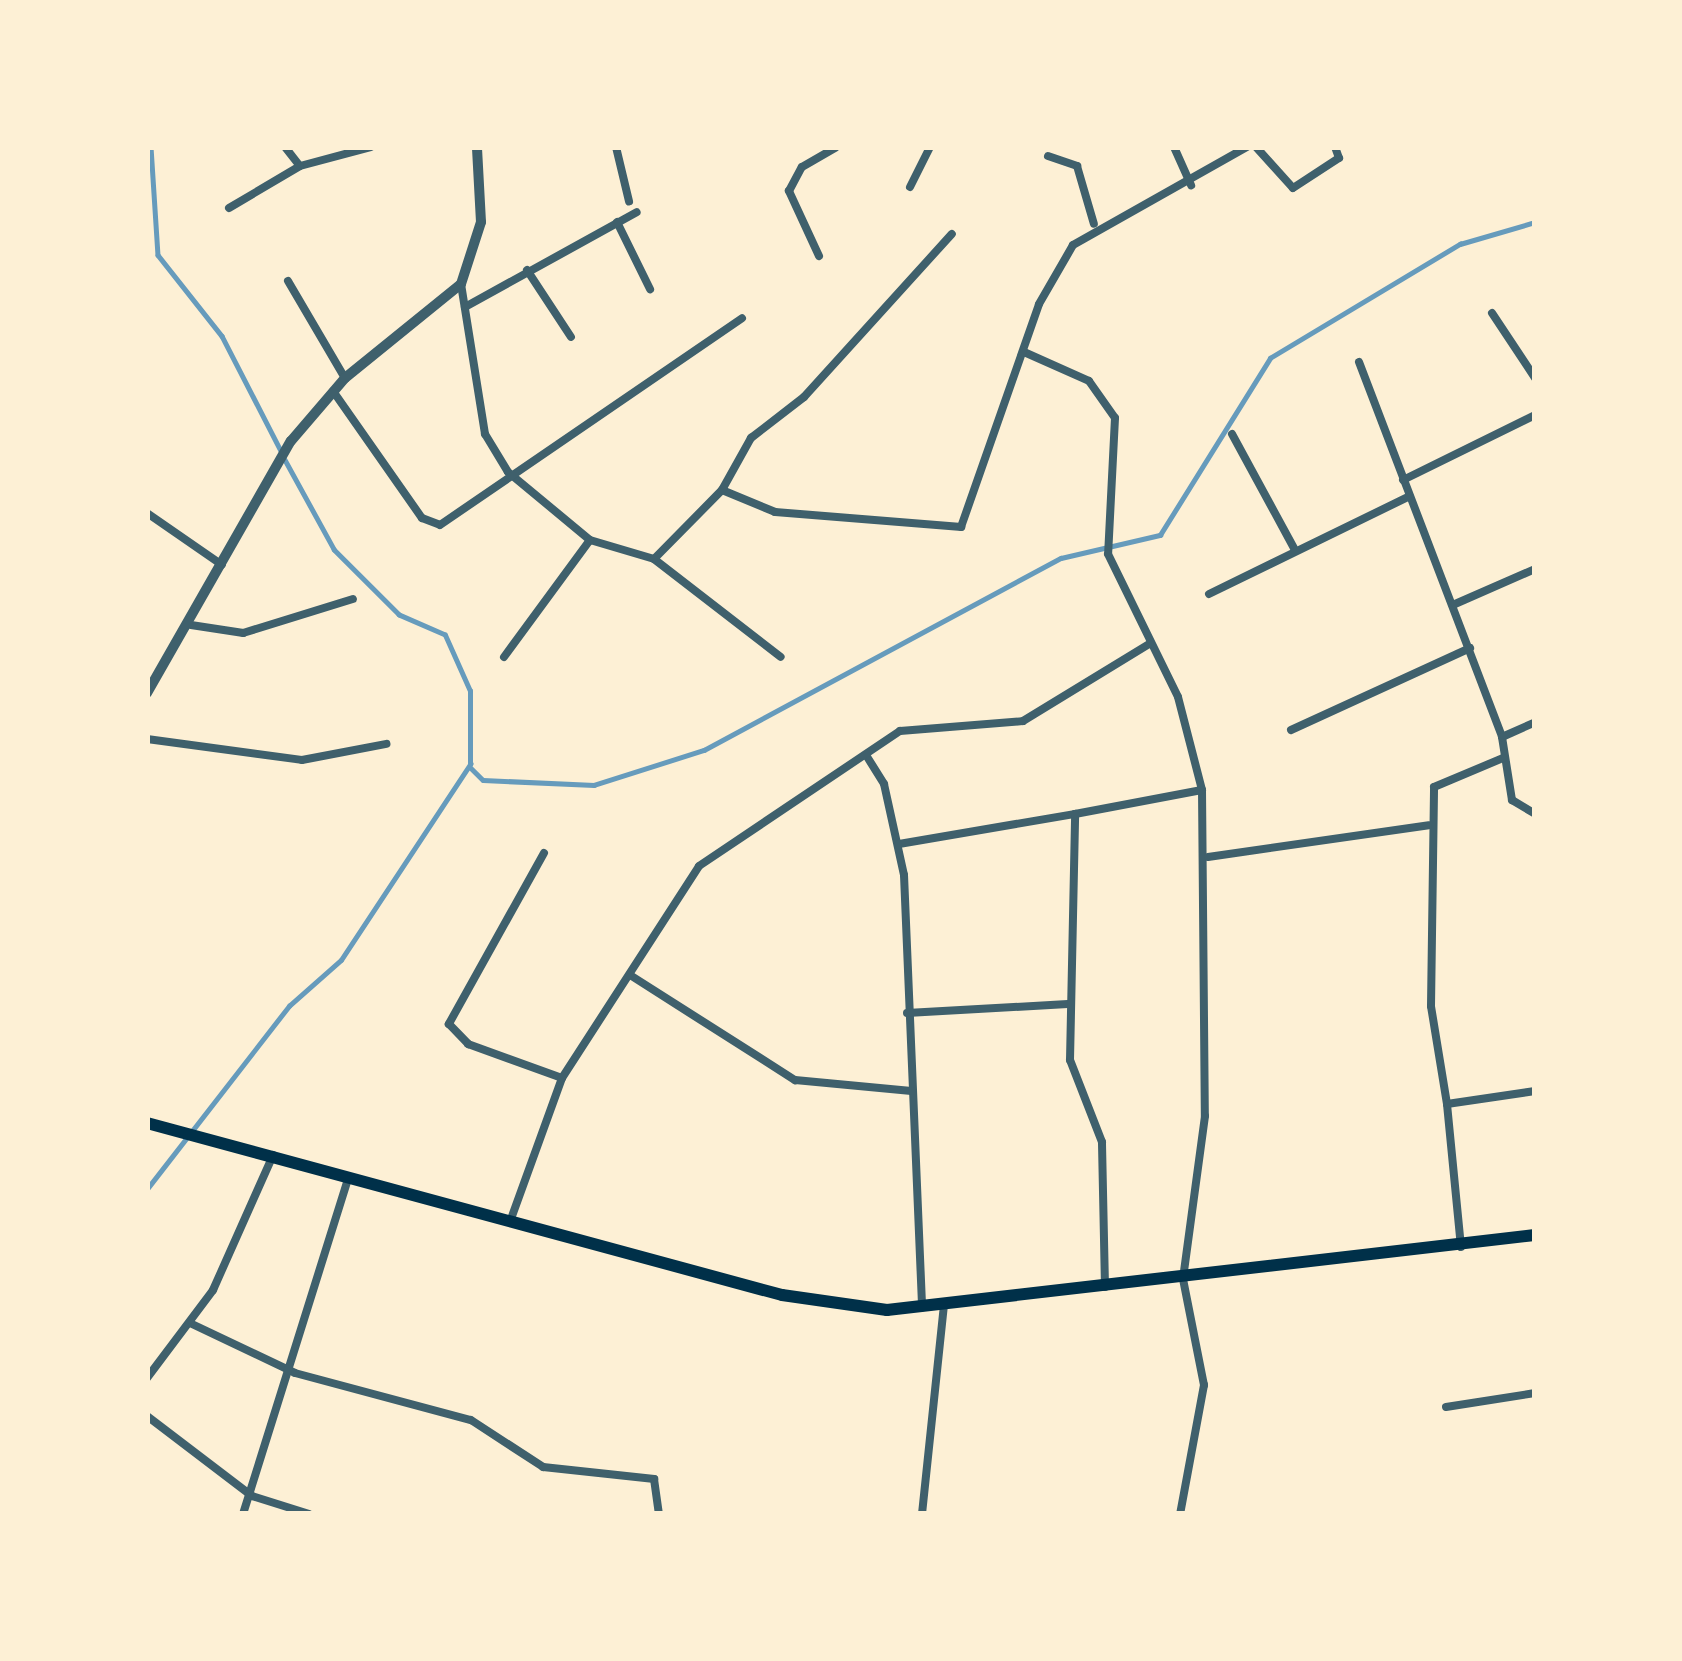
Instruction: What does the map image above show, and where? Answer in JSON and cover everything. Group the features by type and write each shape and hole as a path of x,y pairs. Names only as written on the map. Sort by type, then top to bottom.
{"main road":[{"path":"147,1123 782,1295 922,1308 1461,1250 1535,1235"}],"street":[{"path":"285,147 300,166"},
{"path":"229,208 300,166 371,147"},
{"path":"477,147 482,222 461,284 485,434 508,472 590,540 654,560 781,657"},
{"path":"616,147 629,201"},
{"path":"819,256 789,191 802,167 836,147"},
{"path":"910,187 931,147"},
{"path":"1174,147 1192,184"},
{"path":"722,490 776,512 961,526 1053,278 1094,224 1192,184 1247,147"},
{"path":"1256,147 1293,188 1339,158 1335,147"},
{"path":"1048,156 1076,166 1094,224"},
{"path":"465,307 637,212"},
{"path":"617,222 650,290"},
{"path":"654,560 722,490 751,438 804,397 952,234"},
{"path":"527,270 571,337"},
{"path":"288,281 345,378"},
{"path":"147,692 191,625 274,464 291,441 345,378 461,284"},
{"path":"1492,313 1535,378"},
{"path":"333,391 428,524 742,318"},
{"path":"1024,352 1089,380 1115,418 1108,554 1149,644 1202,790 1208,857 1205,1115 1183,1280 1204,1385 1180,1514"},
{"path":"1359,362 1408,497 1471,647 1502,737 1513,800 1535,814"},
{"path":"1403,480 1535,415"},
{"path":"1232,434 1294,548"},
{"path":"1208,594 1294,548 1408,497"},
{"path":"147,513 222,566"},
{"path":"504,657 590,540"},
{"path":"1455,604 1535,569"},
{"path":"191,625 243,633 353,599"},
{"path":"511,1219 562,1078 699,866 920,722 1023,721 1149,644"},
{"path":"1291,730 1471,647"},
{"path":"1502,737 1535,722"},
{"path":"147,739 302,760 386,744"},
{"path":"866,755 899,844 922,1308"},
{"path":"1461,1250 1447,1104 1431,1006 1430,825 1441,777 1503,758"},
{"path":"899,844 1202,790"},
{"path":"1076,814 1068,1004 1075,1083 1102,1142 1105,1289"},
{"path":"1208,857 1430,825"},
{"path":"544,853 449,1024 468,1043 562,1078"},
{"path":"630,975 795,1080 911,1091"},
{"path":"907,1013 1068,1004"},
{"path":"1447,1104 1535,1091"},
{"path":"147,1378 192,1324 273,1154"},
{"path":"243,1514 295,1373 349,1174"},
{"path":"922,1514 944,1306"},
{"path":"192,1324 295,1373 471,1420 543,1467 636,1472 659,1488 659,1514"},
{"path":"1446,1407 1535,1393"},
{"path":"147,1416 252,1496 309,1514"}],"waterway":[{"path":"151,147 158,255 222,336 281,451"},
{"path":"470,767 483,780 594,785 704,750 1061,558 1160,535 1270,358 1460,244 1535,222"},
{"path":"147,1189 289,1006 341,960 470,764 470,691 445,635 399,615 334,550 285,461"}]}
